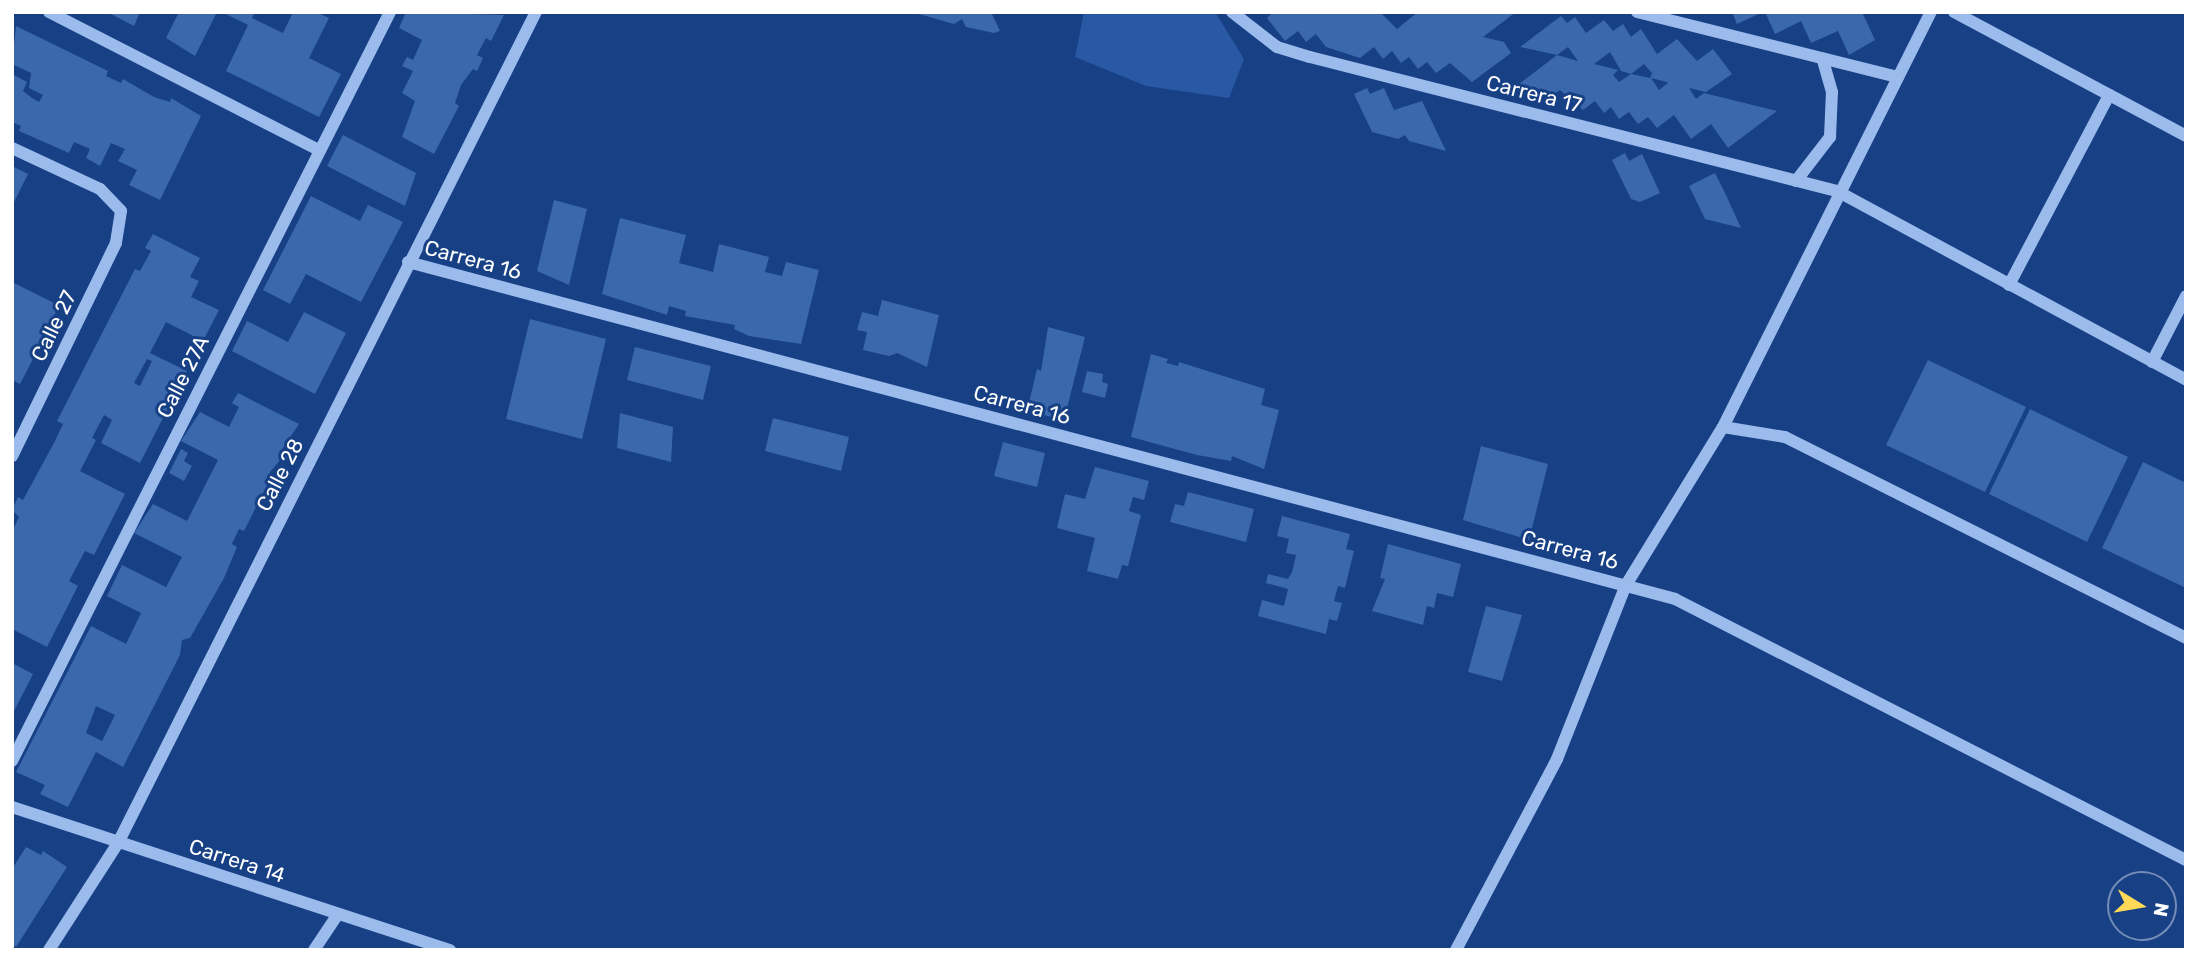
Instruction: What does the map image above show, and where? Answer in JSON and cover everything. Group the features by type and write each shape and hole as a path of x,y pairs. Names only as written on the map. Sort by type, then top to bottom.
{"street":[{"path":"49,12 318,150"},
{"name":"Calle 27A","path":"12,761 318,150 390,12"},
{"name":"Calle 28","path":"49,950 118,843 536,12"},
{"name":"Carrera 17","path":"1232,12 1277,47 1310,57 1837,191 2186,380"},
{"path":"1637,12 1898,77"},
{"path":"1455,950 1557,759 1626,585 1723,427 1837,191 1931,12"},
{"path":"1954,12 2186,136"},
{"path":"1796,181 1830,137 1832,92 1822,58"},
{"path":"2009,285 2109,95"},
{"name":"Calle 27","path":"12,148 100,189 121,211 116,243 12,456"},
{"name":"Carrera 16","path":"408,262 1626,585 1685,604 2186,860"},
{"path":"2152,362 2186,296"},
{"path":"1723,427 1785,437 2186,638"},
{"name":"Carrera 14","path":"12,807 450,950"},
{"path":"314,950 338,914"}],"shaded area":[{"path":"1084,12 1215,12 1244,59 1229,98 1146,86 1075,57"}],"building":[{"path":"107,12 140,12 134,26"},
{"path":"179,12 217,12 195,56 166,38"},
{"path":"222,12 255,12 252,18 283,33 293,12 316,12 329,18 309,58 341,74 319,117 226,71 248,25"},
{"path":"406,12 504,15 491,41 486,38 477,55 483,58 477,71 473,69 461,85 455,103 459,106 434,154 402,137 415,101 402,93 413,71 402,66 407,57 413,60 422,40 399,28"},
{"path":"912,12 991,12 1000,31 994,33 966,27 962,19 954,24"},
{"path":"1273,12 1380,12 1397,29 1418,12 1516,12 1483,37 1504,42 1511,53 1472,82 1450,63 1436,73 1427,62 1418,69 1409,57 1401,63 1392,51 1383,59 1374,47 1360,58 1326,47 1316,34 1306,42 1298,31 1285,41 1267,18"},
{"path":"1732,12 1763,12 1737,24"},
{"path":"1765,12 1862,12 1875,40 1849,55 1838,31 1811,43 1801,21 1775,34"},
{"path":"1561,16 1567,23 1575,17 1586,33 1604,20 1613,31 1623,24 1631,37 1641,29 1657,54 1677,39 1697,61 1713,49 1732,74 1706,92 1689,88 1696,99 1704,93 1777,111 1728,148 1711,124 1691,139 1674,115 1657,128 1648,117 1638,124 1629,112 1619,119 1611,107 1604,113 1595,101 1583,110 1560,90 1545,101 1537,90 1528,96 1519,84 1557,55 1520,47","holes":["1568,47 1578,61 1557,55","1610,52 1621,71 1631,74 1619,82 1613,75 1618,70 1594,64","1644,64 1652,73 1650,78 1631,74","1651,78 1668,83 1659,90"]},
{"path":"16,26 108,71 106,76 121,83 123,79 154,97 170,102 171,98 201,116 160,200 129,185 137,170 118,161 125,149 111,143 100,166 86,158 90,149 74,142 69,153 19,131 21,126 12,122 12,74 27,82 23,91 32,98 39,102 43,95 29,88 31,73 12,64"},
{"path":"1367,88 1370,94 1384,88 1394,110 1422,101 1446,151 1409,141 1405,135 1398,139 1372,132 1354,94"},
{"path":"343,135 416,173 405,206 327,166"},
{"path":"1625,153 1629,161 1642,154 1660,193 1640,202 1631,199 1612,160"},
{"path":"12,166 28,174 12,206"},
{"path":"1715,173 1741,228 1705,219 1689,186"},
{"path":"311,196 360,221 368,205 403,222 361,302 306,274 290,304 263,290"},
{"path":"554,200 587,209 569,285 537,271"},
{"path":"620,218 686,235 679,263 713,272 719,244 769,257 765,272 782,276 786,262 819,270 801,344 749,336 734,329 735,325 685,316 686,311 669,306 667,315 602,294"},
{"path":"153,234 200,258 190,277 199,281 191,297 219,310 203,341 166,322 150,353 187,371 140,463 101,443 112,420 104,415 92,438 96,440 80,471 125,494 94,555 85,551 69,581 78,586 47,647 12,629 12,532 19,517 12,510 18,497 23,500 55,441 63,424 57,421 135,269 140,271 151,251 145,248","holes":["147,359 152,361 140,386 134,383"]},
{"path":"12,282 60,306 41,335 45,336 20,384 14,381 12,385"},
{"path":"882,300 939,315 927,367 897,353 889,356 863,350 867,332 857,330 862,312 878,316"},
{"path":"304,312 346,333 315,394 232,351 247,321 288,342"},
{"path":"530,319 606,339 582,439 506,419"},
{"path":"1048,327 1085,337 1064,420 1027,411 1037,369 1041,371"},
{"path":"635,347 711,366 703,400 627,380"},
{"path":"1151,354 1168,359 1166,363 1178,366 1179,362 1265,389 1261,405 1279,410 1264,469 1232,456 1231,461 1197,455 1131,437"},
{"path":"1928,360 2026,407 1985,492 1886,445"},
{"path":"1087,371 1103,374 1102,382 1108,384 1105,398 1082,392"},
{"path":"238,393 299,424 279,454 281,459 270,472 271,477 244,531 239,529 232,544 237,547 224,578 190,638 182,640 180,655 123,767 96,752 68,807 40,794 45,785 16,772 91,626 126,644 141,613 107,596 122,565 166,587 182,557 134,533 153,504 187,521 218,460 181,441 200,412 229,427 239,407 232,403","holes":["96,706 115,715 102,741 86,733"]},
{"path":"2030,409 2128,457 2087,542 1989,494"},
{"path":"620,413 673,427 671,462 617,448"},
{"path":"773,418 849,437 841,471 765,451"},
{"path":"1003,442 1045,453 1037,487 994,476"},
{"path":"1481,446 1548,464 1529,540 1463,520"},
{"path":"181,449 188,453 184,461 192,466 184,481 169,473"},
{"path":"2143,462 2186,483 2186,588 2102,548"},
{"path":"1095,467 1149,481 1144,500 1133,497 1129,511 1141,515 1128,566 1122,565 1118,579 1087,571 1095,538 1057,528 1065,494 1085,499"},
{"path":"1188,492 1254,509 1246,542 1170,522 1175,504 1184,506"},
{"path":"1282,516 1350,534 1346,549 1354,551 1345,588 1338,586 1334,601 1342,603 1337,621 1329,619 1326,634 1258,616 1262,600 1284,606 1288,589 1266,583 1268,574 1288,579 1292,572 1296,555 1286,553 1289,539 1277,536"},
{"path":"1388,544 1461,564 1453,597 1437,593 1434,608 1427,606 1423,625 1372,611 1385,579 1380,578"},
{"path":"1486,606 1522,615 1502,681 1468,672"},
{"path":"12,663 33,674 12,715"},
{"path":"26,847 41,855 43,851 67,867 16,947 12,944 12,869"}]}
